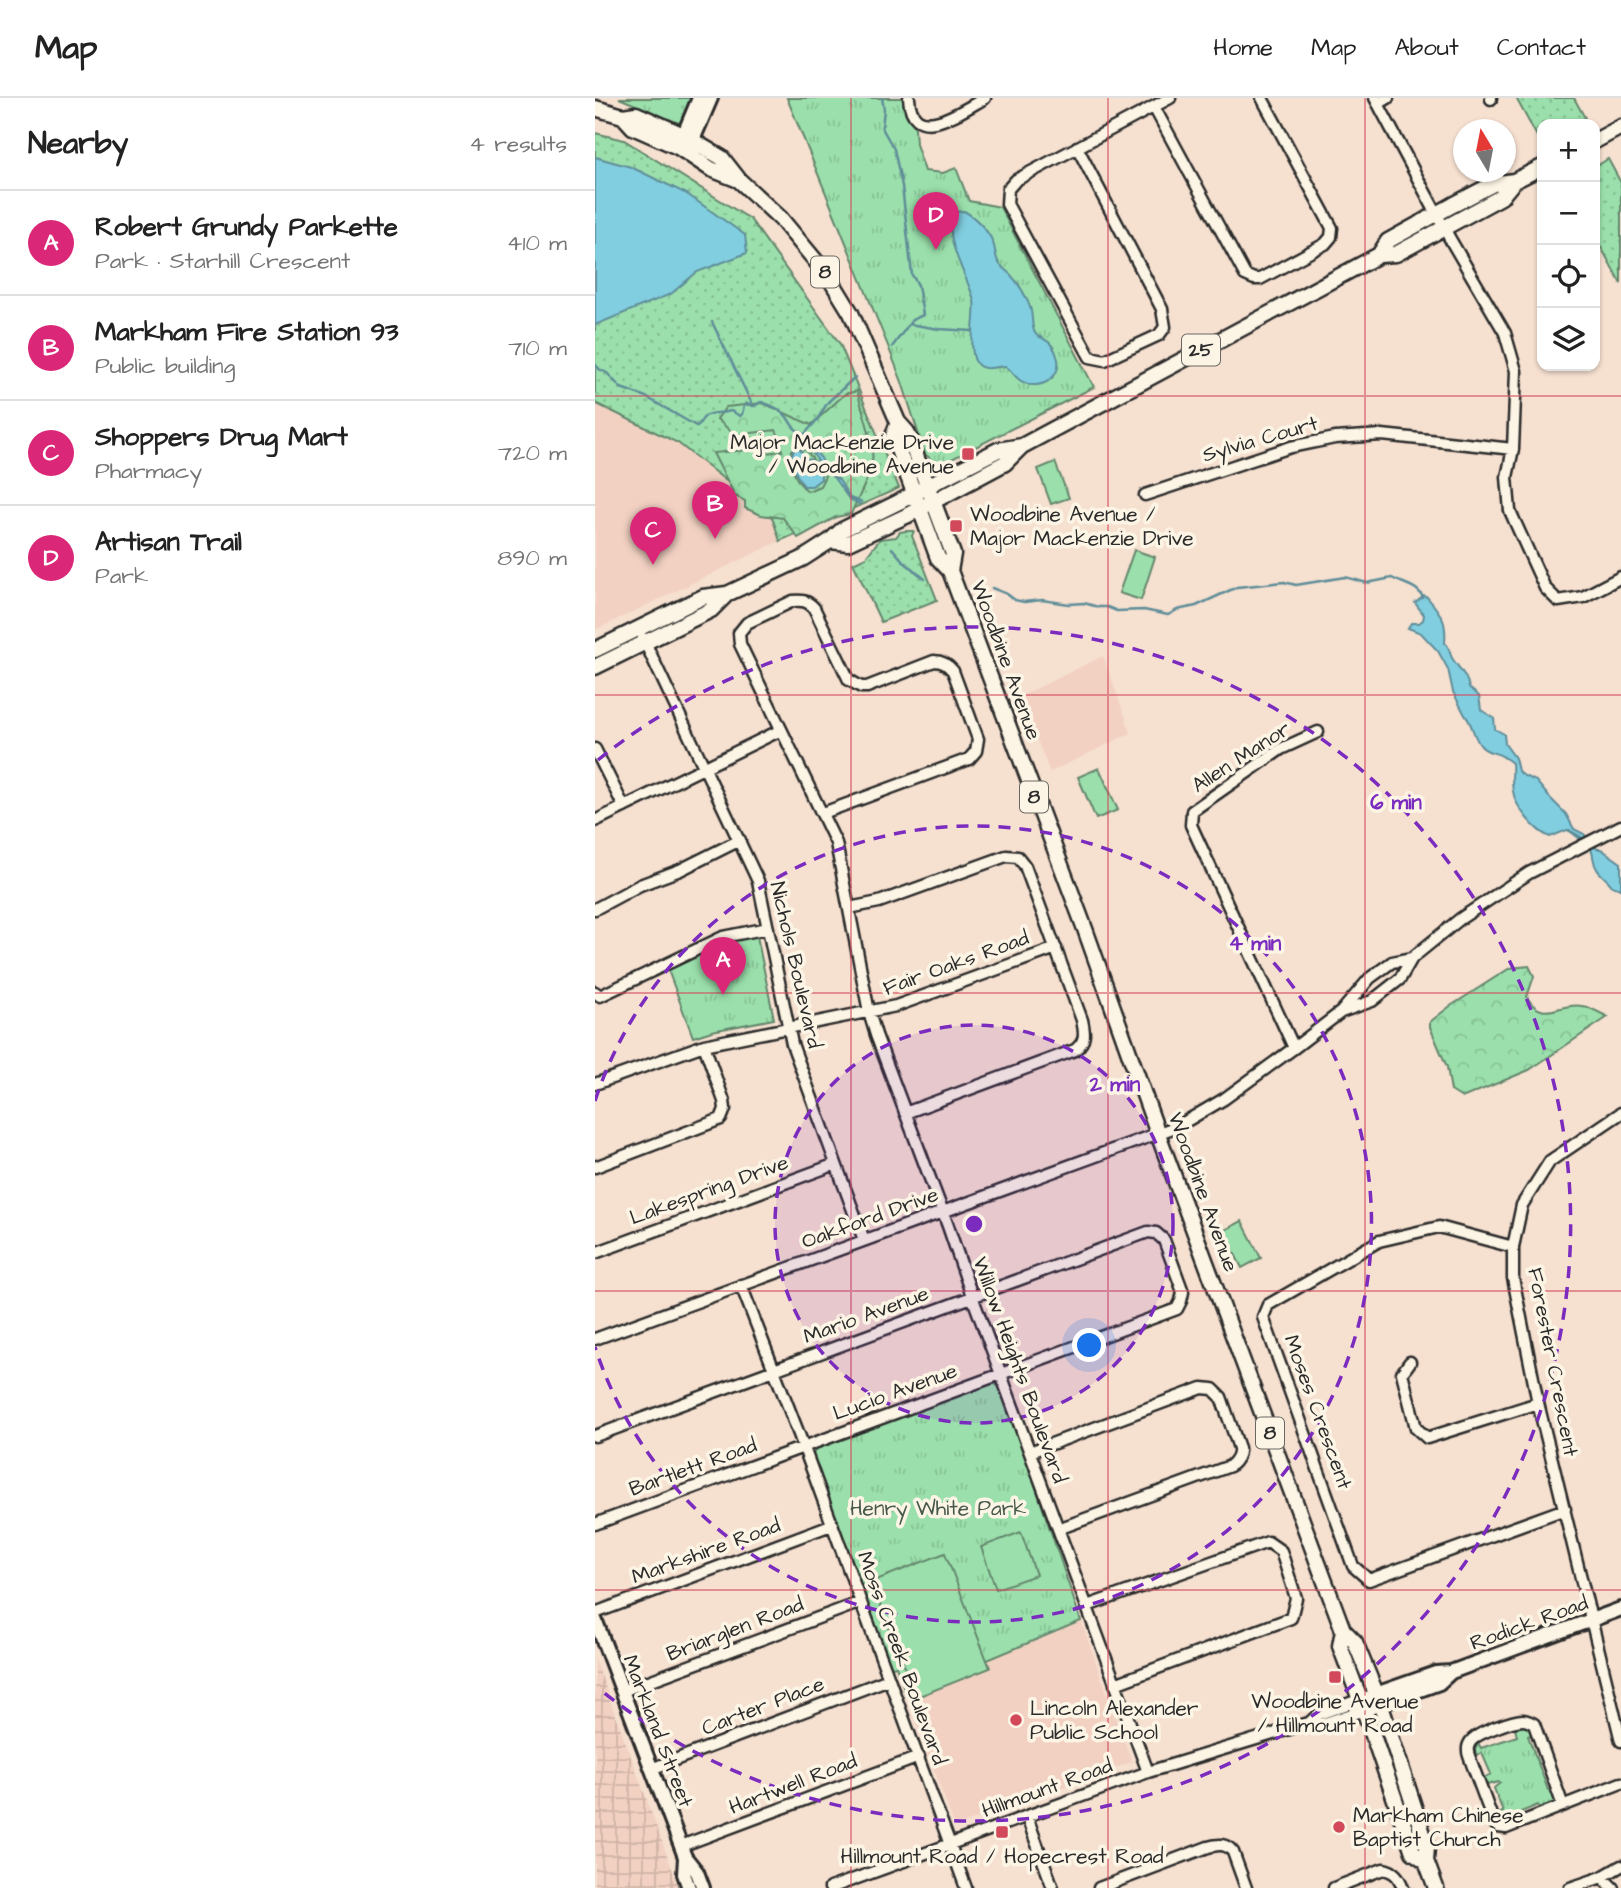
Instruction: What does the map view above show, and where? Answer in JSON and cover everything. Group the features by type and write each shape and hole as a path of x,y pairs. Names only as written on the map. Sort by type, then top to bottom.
{"main road":[{"name":"Woodbine Avenue","path":"595,108 623,116 636,114 686,144 722,158 740,181 781,219 829,277 851,313 898,422 907,432 938,558 950,571 1343,1630 1355,1642 1378,1699 1427,1846 1426,1861 1436,1888"},
{"path":"1600,138 1621,127"},
{"name":"25","path":"1516,180 1537,170"},
{"name":"25","path":"1379,255 1388,241 1493,184 1507,182"},
{"name":"25","path":"830,541 848,543 927,505 1005,463 1022,446 1379,255 1396,254 1501,197 1513,182"},
{"name":"25","path":"595,667 703,597 727,594 802,559 842,530 998,450 1022,446"},
{"name":"25","path":"595,650 642,636"},
{"name":"Woodbine Avenue","path":"1343,1630 1340,1646 1413,1852 1426,1861"}],"street":[{"path":"686,144 699,98"},
{"path":"686,144 711,98"},
{"path":"909,98 915,115 921,122 928,124 945,120 985,98"},
{"path":"1077,147 1162,309 1165,320 1165,327 1159,335 1105,360 1090,357 1007,204 1008,189 1017,180 1077,147 1170,98"},
{"path":"1154,107 1245,275 1260,279 1325,244 1331,237 1332,228 1262,98"},
{"path":"1388,98 1376,101 1444,228 1505,333 1516,371 1513,449 1507,477 1510,511 1545,588 1558,601 1583,597 1621,577"},
{"name":"Sylvia Court","path":"1145,495 1291,447 1335,438 1382,435 1513,449"},
{"name":"Willow Heights Boulevard","path":"823,813 969,759 978,746 978,738 953,671 943,662 934,661 867,687 854,684 846,675 814,608 805,601 793,601 743,627 740,644 823,813 838,852 876,1035 1148,1772"},
{"name":"Nichols Boulevard","path":"642,636 758,881 797,1061 864,1240"},
{"path":"595,821 781,730"},
{"name":"Allen Manor","path":"1294,1048 1191,825 1192,811 1281,749 1318,732"},
{"path":"595,749 624,807"},
{"path":"1341,1012 1372,1001 1400,979 1412,958 1460,919 1529,873 1621,826"},
{"path":"595,909 640,885 680,870 740,840"},
{"path":"849,908 879,902 1006,856 1018,857 1025,866 1082,1020 1085,1038 1082,1045 1075,1050 905,1113"},
{"path":"595,992 600,996 723,937 768,928"},
{"name":"Fair Oaks Road","path":"595,1084 704,1045 896,1006 1056,948"},
{"path":"1341,1012 1370,978 1392,962 1412,958"},
{"name":"Oakford Drive","path":"595,1339 1178,1126 1224,1099 1341,1012"},
{"path":"595,1167 721,1119 725,1109 724,1101 704,1045"},
{"name":"Forester Crescent","path":"1621,1112 1550,1161 1522,1205 1513,1247 1513,1278 1538,1403 1621,1741"},
{"name":"Lakespring Drive","path":"595,1253 836,1164"},
{"name":"Moses Crescent","path":"1513,1247 1439,1227 1379,1241 1268,1305 1263,1317 1353,1566 1369,1580 1565,1509"},
{"name":"Mario Avenue","path":"595,1436 1148,1232 1156,1233 1164,1240 1183,1293 1177,1309 1000,1374"},
{"name":"Moss Creek Boulevard","path":"741,1285 775,1369 966,1888"},
{"path":"1410,1362 1402,1373 1416,1428 1427,1438 1538,1403"},
{"name":"Lucio Avenue","path":"804,1447 1000,1374"},
{"path":"1030,1452 1202,1388 1213,1389 1221,1397 1240,1453 1230,1466 1058,1529"},
{"name":"Bartlett Road","path":"595,1524 804,1447"},
{"name":"Markshire Road","path":"595,1613 831,1525"},
{"path":"1087,1606 1268,1542 1281,1551 1296,1598 1291,1618 1115,1684"},
{"name":"Briarglen Road","path":"622,1691 861,1602"},
{"name":"Rodick Road","path":"1362,1705 1439,1683 1451,1672 1621,1609"},
{"name":"Markland Street","path":"595,1619 683,1852 697,1872 702,1888"},
{"name":"Carter Place","path":"651,1769 889,1679"},
{"name":"Hillmount Road","path":"834,1887 1148,1772 1309,1723 1319,1714 1362,1705"},
{"path":"1563,1806 1534,1724 1525,1720 1516,1721 1477,1735 1469,1744 1469,1756 1498,1828 1506,1828 1563,1806 1621,1783"},
{"name":"Hartwell Road","path":"683,1852 919,1757"},
{"path":"1027,1817 1053,1888"},
{"path":"1099,1888 1221,1844 1233,1852 1246,1888"},
{"name":"Markland Street","path":"683,1852 684,1874 689,1888"},
{"path":"1570,1888 1602,1877 1621,1866"},
{"path":"1334,1888 1383,1869 1396,1874 1403,1888"},
{"path":"1602,1877 1613,1888"}],"shaded area":[{"path":"595,403 678,443 772,517 780,541 595,630"},
{"path":"1103,656 1131,733 1050,772 1019,697"},
{"name":"Lincoln Alexander Public School","path":"1081,1621 1132,1762 955,1827 906,1694"},
{"path":"595,1659 671,1866 679,1888 595,1888"}],"green space":[{"path":"619,98 693,98 681,124"},
{"path":"787,98 907,98 908,114 915,128 916,144 925,171 943,173 956,168 969,201 1000,207 1094,387 942,464 925,454 902,382"},
{"path":"1516,98 1574,98 1585,118 1537,119 1537,136"},
{"path":"595,133 624,140 750,219 840,344 899,488 780,541 772,517 678,443 595,403"},
{"path":"1608,159 1621,183 1621,284 1600,245 1600,164"},
{"path":"857,391 872,446 872,462 868,475 851,514 836,517 798,538 783,518 761,515 745,508 745,501 735,496 713,453 782,451 781,441 776,430 735,435 717,419 726,407 763,403 811,425 845,394","holes":["792,450 806,450 825,476 820,486 808,491 797,478 791,462"]},
{"path":"1055,462 1069,498 1051,504 1038,469"},
{"path":"914,531 912,536 937,600 881,622 853,563 866,557 880,539 896,537 900,532"},
{"path":"1134,550 1155,557 1141,600 1119,593"},
{"path":"1099,768 1118,810 1096,819 1078,777"},
{"path":"757,936 774,1019 693,1037 668,970 722,943"},
{"path":"1529,966 1534,976 1527,997 1539,1010 1574,1005 1592,1009 1608,1017 1529,1070 1462,1098 1451,1091 1447,1067 1430,1022 1510,968"},
{"path":"1242,1221 1261,1258 1242,1268 1223,1231"},
{"name":"Henry White Park","path":"992,1382 999,1387 1019,1439 1022,1440 1032,1464 1029,1467 1081,1621 906,1694 896,1666 887,1667 889,1662 843,1537 839,1535 830,1511 832,1507 813,1454 819,1446 835,1439"},
{"path":"1021,1532 1036,1575 996,1589 981,1547"},
{"path":"945,1553 990,1668 917,1697 871,1582"},
{"path":"1523,1726 1532,1729 1535,1734 1528,1736 1548,1790 1555,1788 1559,1805 1541,1812 1538,1805 1509,1817 1511,1824 1500,1821 1496,1815 1503,1812 1494,1788 1500,1783 1487,1785 1484,1778 1491,1774 1482,1753 1476,1755 1475,1750 1478,1743 1481,1748 1517,1736 1515,1729"}],"water":[{"path":"595,157 631,167 687,194 745,235 747,253 697,272 671,294 595,325"},
{"path":"964,211 988,234 998,261 1014,279 1026,299 1035,333 1055,351 1057,369 1050,380 1044,383 1025,383 1005,366 984,368 975,360 972,344 974,300 956,255 951,231 956,212"},
{"path":"798,431 802,432 825,468 839,480 850,498 861,502 859,504 849,499 834,478 824,470"},
{"path":"796,446 802,452 803,458 812,460 813,467 821,473 821,479 812,486 804,486 789,460"},
{"path":"1424,596 1442,618 1445,643 1452,658 1465,676 1469,688 1479,696 1481,710 1494,718 1495,729 1504,734 1505,744 1515,758 1518,771 1536,781 1566,814 1574,829 1584,834 1597,849 1621,863 1621,889 1612,886 1599,871 1591,848 1582,838 1567,830 1550,837 1538,830 1522,811 1513,791 1512,763 1481,746 1453,692 1448,669 1438,651 1421,633 1408,628 1411,623 1423,620 1424,615 1415,603"}],"waterway":[{"path":"882,98 882,128 894,149 902,186 912,275 918,285 923,315 912,320 892,347"},
{"path":"712,322 753,406"},
{"path":"909,324 973,331"},
{"path":"595,364 621,388 646,397 696,426 709,414 731,411 740,416 744,406 754,406 761,402 782,412 798,431"},
{"path":"803,436 828,402 855,377"},
{"path":"821,473 824,470"},
{"path":"892,548 925,579"},
{"path":"992,588 1024,602 1042,600 1084,603 1117,611 1144,610 1168,615 1196,606 1237,587 1284,582 1296,585 1345,577 1367,583 1392,578 1414,588 1423,598"},
{"path":"1569,830 1583,841"}],"place":[{"name":"Artisan Trail","path":"936,250"},
{"name":"Major Mackenzie Drive / Woodbine Avenue","path":"968,454"},
{"name":"Woodbine Avenue / Major Mackenzie Drive","path":"956,526"},
{"name":"Markham Fire Station 93","path":"715,539"},
{"name":"Shoppers Drug Mart","path":"653,565"},
{"name":"Robert Grundy Parkette","path":"723,995"},
{"name":"Woodbine Avenue / Hillmount Road","path":"1335,1677"},
{"name":"Lincoln Alexander Public School","path":"1016,1720"},
{"name":"Markham Chinese Baptist Church","path":"1339,1827"},
{"name":"Hillmount Road / Hopecrest Road","path":"1002,1832"}]}
